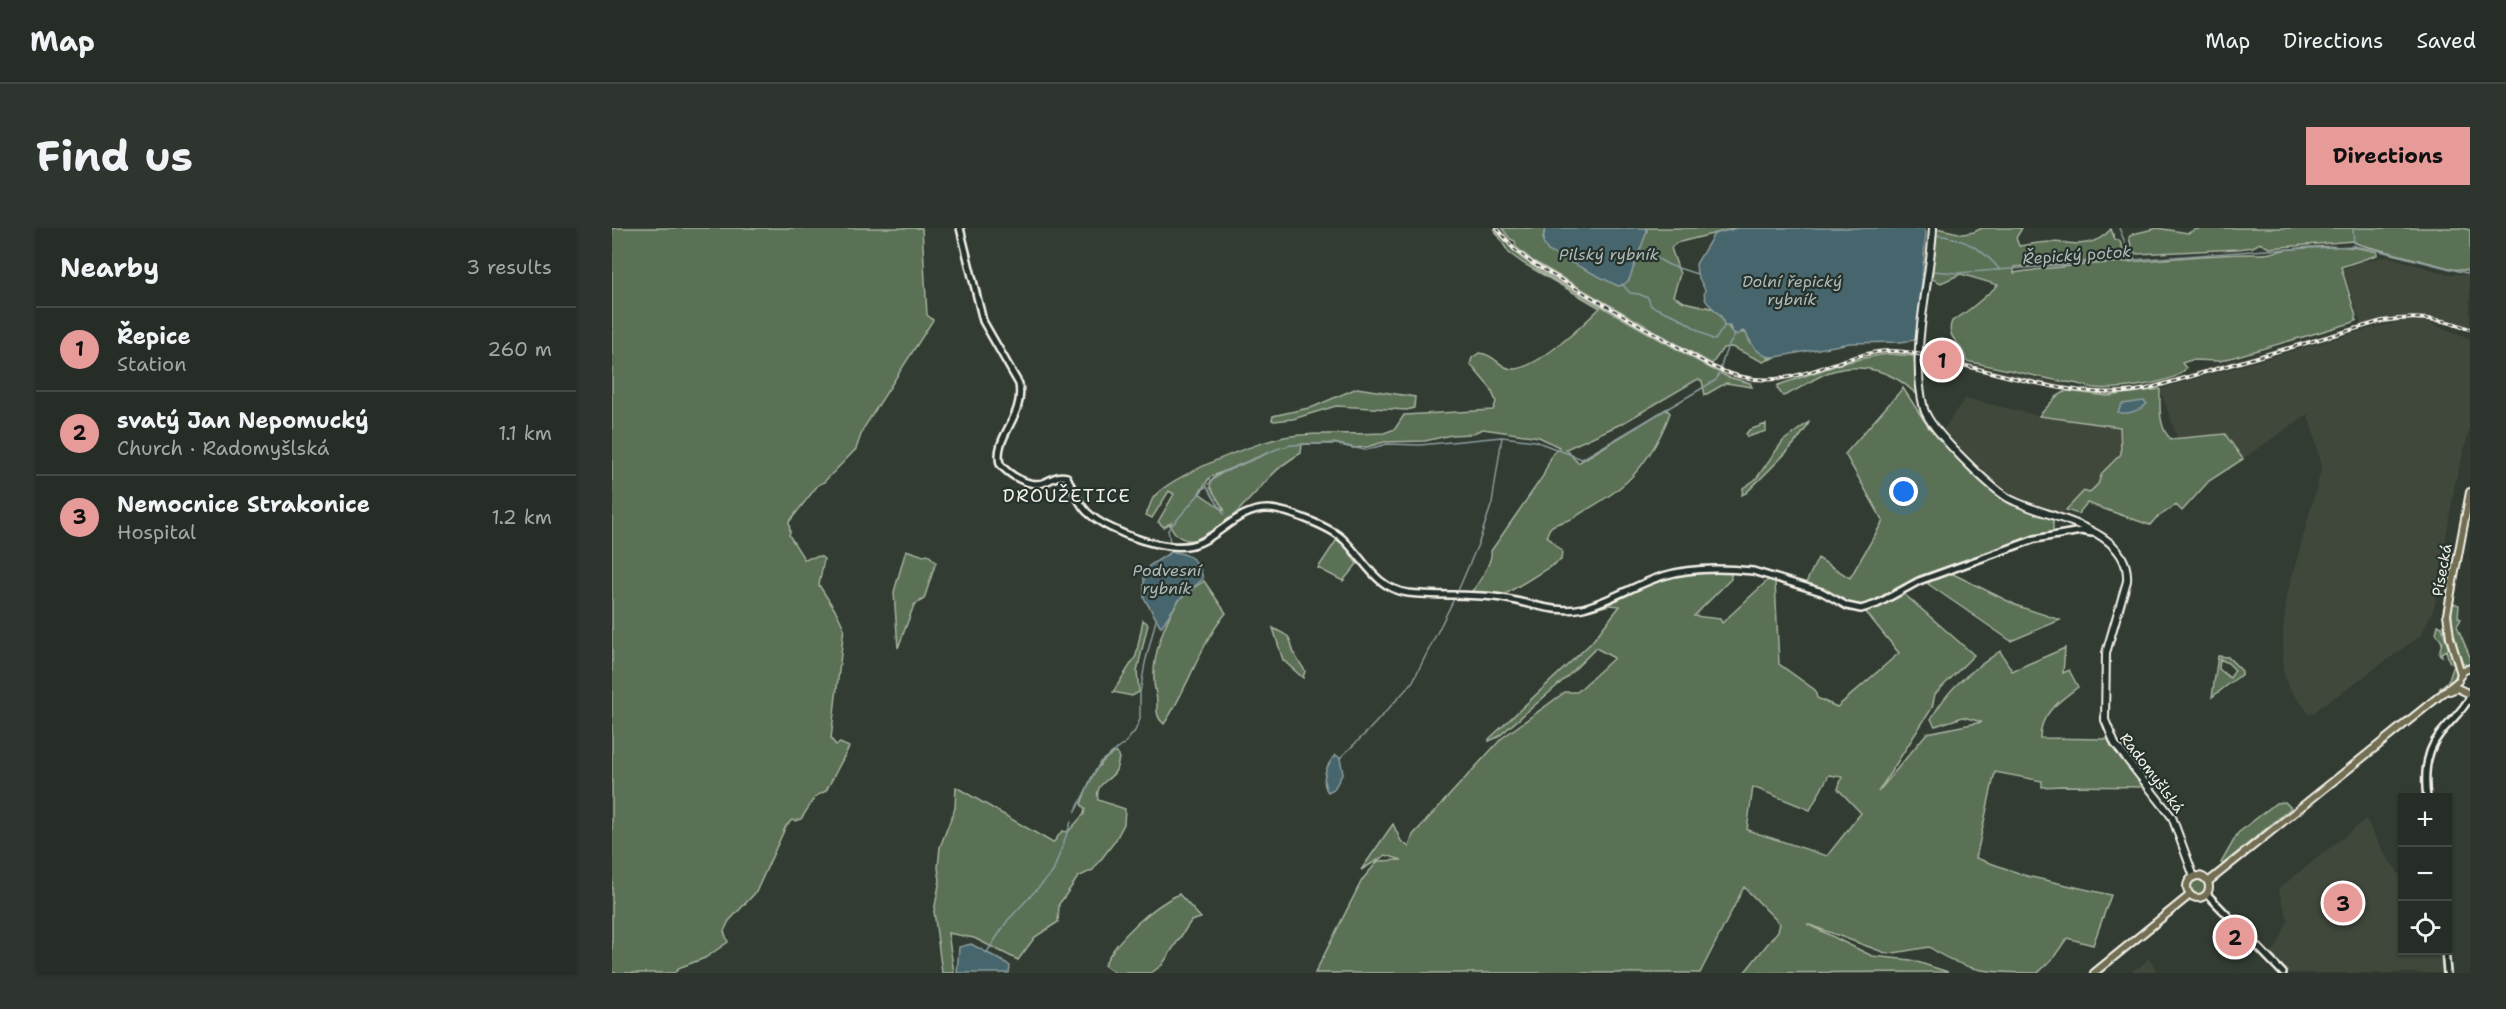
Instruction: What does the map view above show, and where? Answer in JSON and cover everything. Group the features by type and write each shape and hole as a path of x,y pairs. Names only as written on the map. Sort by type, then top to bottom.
{"main road":[{"name":"Radomyšlská","path":"1933,228 1919,354 1924,410 1935,429 2007,497 2081,525 2097,534 2120,554 2127,574 2106,653 2104,696 2106,727 2115,744 2169,811 2194,877"},
{"name":"Písecká","path":"2467,694 2460,677 2448,629 2448,607 2470,492"},
{"name":"Písecká","path":"2455,653 2462,665 2469,668"},
{"path":"2208,882 2442,694 2469,668"},
{"path":"2442,694 2457,688 2467,694"},
{"path":"2200,876 2208,882 2207,894 2198,898 2190,895 2187,884 2194,877 2200,876"},
{"path":"2094,973 2190,895"}],"street":[{"path":"960,228 983,321 1014,374 1021,395 1015,416 998,452 1000,464 1014,476 1035,484 1055,477 1067,477 1081,505 1088,513 1116,530 1158,544 1190,546 1202,542 1242,515 1252,511 1271,509 1334,532 1345,540 1377,579 1391,588 1409,593 1494,597 1564,610 1584,608 1676,573 1702,570 1742,570 1753,571 1822,592 1847,606 1861,609 1877,604 1919,581 2035,538 2081,531 2097,534"},
{"path":"2427,793 2426,772 2430,750 2441,732 2462,710 2467,694"},
{"path":"2207,894 2283,973"},
{"path":"2445,955 2447,973"}],"shaded area":[{"path":"1494,228 1500,228 1516,247 1533,261 1712,364 1740,375 1764,378 1793,375 1865,351 1888,348 1919,352 2082,389 2108,391 2133,389 2361,324 2343,269 2360,262 2387,256 2443,273 2470,275 2470,332 2425,321 2470,338 2470,428 2455,484 2435,605 2421,636 2310,715 2288,687 2283,671 2283,629 2287,595 2322,467 2308,414 2243,459 2225,434 2177,438 2160,389 2372,328 2406,321 2370,326 2148,391 2121,396 2081,394 1918,357 1888,353 1866,356 1783,382 1750,383 1728,377 1710,368 1543,273 1512,251"},
{"path":"1965,398 2039,416 2120,427 2121,454 2102,473 2098,484 2089,493 2083,491 2061,515 2015,498 2004,491 1941,433"},
{"path":"2366,819 2384,853 2398,872 2398,955 2441,955 2443,973 2288,973 2270,954 2276,948 2288,920 2278,889"},
{"path":"2149,957 2156,970 2151,973 2128,973 2141,966"}],"green space":[{"path":"612,228 922,228 927,315 933,320 863,429 856,449 824,482 818,485 789,522 789,535 804,559 820,556 824,559 819,585 844,628 831,739 836,745 840,743 849,747 826,791 816,796 801,819 792,820 786,826 756,892 729,921 724,931 728,942 705,958 681,967 674,973 612,973"},
{"path":"1493,228 1521,258 1543,273 1710,368 1728,377 1750,383 1752,387 1726,383 1705,395 1702,381 1698,379 1623,423 1566,449 1578,463 1666,409 1670,413 1649,455 1626,482 1608,497 1575,517 1554,525 1548,531 1547,536 1562,551 1561,560 1504,595 1471,592 1485,572 1491,551 1543,476 1552,455 1559,447 1539,437 1483,429 1471,434 1451,435 1425,441 1384,442 1367,447 1302,444 1301,453 1278,469 1238,512 1208,535 1193,540 1180,537 1170,525 1172,522 1164,527 1158,522 1174,494 1169,491 1152,518 1146,515 1153,498 1177,479 1259,444 1291,436 1384,433 1395,429 1404,415 1493,410 1496,402 1491,389 1470,364 1472,358 1479,353 1489,356 1508,368 1522,367 1546,355 1600,308 1509,253","holes":["1270,452 1217,475 1211,481 1210,487 1225,511 1199,493 1210,477"]},
{"path":"1502,228 1545,228 1543,239 1555,254 1619,286 1634,263 1647,231 1646,228 1737,228 1676,243 1671,248 1680,274 1673,296 1684,302 1715,309 1732,332 1746,333 1750,342 1768,358 1776,357 1763,362 1732,347 1723,348 1712,364 1533,261 1516,247 1515,241 1510,239"},
{"path":"1936,228 1963,234 1982,228 2022,228 2016,238 2019,246 2049,242 2077,244 2091,242 2111,229 2115,240 2119,240 2124,250 2122,259 2014,267 2014,273 2200,256 2267,254 2291,249 2323,247 2356,248 2377,252 2377,255 2341,267 2356,321 2220,361 2191,360 2182,363 2186,368 2180,374 2158,382 2130,387 2096,388 1966,361 1963,350 1951,333 1952,321 1998,285 1961,274 1941,283 1930,278"},
{"path":"2157,228 2188,233 2200,228 2463,228 2470,230 2470,271 2453,269 2353,241 2269,248 2260,243 2253,247 2238,249 2137,254 2132,250 2129,237"},
{"path":"1889,354 1914,356 1917,390 1915,393 1898,379 1867,368 1844,368 1826,373 1783,396 1777,388 1778,385 1833,366"},
{"path":"1357,388 1415,397 1414,408 1407,410 1336,406 1293,419 1272,420 1273,416 1313,407"},
{"path":"1903,388 1929,428 2010,503 2053,518 2053,531 1919,576 1865,605 1851,604 1823,589 1805,585 1818,558 1850,578 1883,521 1845,454"},
{"path":"2160,389 2162,423 2171,439 2225,434 2243,459 2209,481 2182,511 2176,505 2156,518 2150,525 2087,503 2078,514 2066,510 2084,491 2089,493 2098,484 2102,473 2121,454 2120,427 2039,416 2056,397 2066,391 2108,396"},
{"path":"1809,422 1791,448 1742,495 1743,488 1756,479 1783,441"},
{"path":"1766,424 1766,431 1747,437 1749,430"},
{"path":"1338,538 1357,564 1343,581 1318,568"},
{"path":"906,550 924,556 927,554 936,562 924,599 914,605 898,648 894,592"},
{"path":"1731,573 1731,579 1694,616 1720,619 1722,623 1769,579 1775,581 1779,664 1815,690 1817,698 1837,707 1899,653 1865,611 1904,594 1974,655 1935,694 1932,708 1878,792 1927,733 1982,722 1963,717 1935,726 1931,719 1953,688 1969,673 2000,651 2012,671 2065,648 2063,673 2069,670 2078,687 2052,708 2043,721 2040,738 2107,739 2144,787 2042,787 2042,781 1995,772 1976,858 2027,876 2111,895 2093,945 2067,938 2054,957 2038,973 1993,972 1955,962 1929,947 1888,954 1807,924 1872,956 1911,960 1948,972 1744,973 1778,931 1780,924 1744,887 1700,973 1315,973 1362,880 1378,861 1402,860 1386,855 1361,870 1393,824 1401,841 1409,847 1413,835 1502,738 1565,692 1577,692 1614,658 1596,648 1566,678 1498,737 1489,741 1591,643 1620,606 1610,605 1595,609 1596,606 1670,577","holes":["1829,775 1842,777 1838,789 1861,813 1827,856 1747,830 1753,787 1810,810"]},
{"path":"1951,573 2018,606 2060,620 2011,641 1928,584"},
{"path":"1204,581 1226,613 1208,639 1164,724 1157,714 1154,682 1156,656 1164,628 1177,604 1186,592"},
{"path":"2452,603 2459,605 2458,617 2461,619 2457,626 2470,657 2470,667 2463,663 2455,641 2452,626"},
{"path":"1143,620 1148,624 1137,671 1139,692 1132,696 1113,692 1136,656"},
{"path":"2438,625 2442,627 2458,670 2453,681 2439,689 2449,680 2454,665 2449,661 2446,650 2441,653 2442,656 2439,654 2442,642 2436,633"},
{"path":"1273,628 1290,639 1295,656 1305,671 1303,678 1283,660"},
{"path":"2218,656 2228,657 2242,671 2242,674 2212,697","holes":["2220,659 2235,670 2230,678 2219,669"]},
{"path":"1113,753 1117,753 1119,758 1116,769 1098,790 1098,800 1125,809 1124,824 1115,841 1093,870 1078,877 1059,904 1058,922 1035,937 1018,960 974,938 948,933 954,973 942,973 934,911 940,880 938,868 940,847 955,808 956,787 1053,843 1062,831 1068,832 1084,814 1085,809 1081,804 1089,782 1101,763"},
{"path":"2285,802 2291,808 2223,864 2221,863 2238,833 2276,803"},
{"path":"2198,879 2204,881 2206,887 2204,893 2198,895 2192,893 2190,887 2192,881"},
{"path":"1179,894 1201,918 1191,921 1162,965 1151,973 1115,973 1104,965 1117,944 1136,924"}],"water":[{"name":"Pilský rybník","path":"1545,228 1646,228 1647,231 1629,280 1618,286 1548,251 1543,243"},
{"name":"Dolní řepický rybník","path":"1737,228 1924,228 1926,233 1915,340 1850,343 1776,357 1765,356 1754,347 1746,333 1743,331 1737,335 1732,332 1730,326 1724,326 1723,320 1706,300 1705,290 1697,274 1696,264 1714,234"},
{"path":"2144,401 2147,404 2137,410 2129,413 2118,412 2122,404"},
{"name":"Podvesní rybník","path":"1171,552 1193,559 1202,572 1203,579 1179,600 1161,627 1144,598 1144,576 1149,566"},
{"path":"1336,755 1340,758 1343,773 1334,789 1328,792 1324,783 1325,773 1329,763"},
{"path":"971,944 1010,966 1009,973 957,973 959,947"}],"waterway":[{"path":"2119,228 2135,259"},
{"path":"2353,228 2354,245"},
{"path":"1936,235 1964,242 1980,250 2000,270"},
{"name":"Řepický potok","path":"1933,271 1956,273 2266,250 2354,246 2470,274"},
{"name":"Řepický potok","path":"1651,255 1669,265 1697,274"},
{"path":"1622,284 1630,293 1648,298 1651,306 1678,317 1712,339 1715,340 1725,325"},
{"path":"1170,542 1168,530 1207,485 1222,473 1291,445 1334,443 1365,450 1387,444 1420,445 1502,437 1535,441 1582,459 1716,380 1735,333"},
{"path":"1457,593 1479,542 1492,503 1502,437"},
{"path":"1207,487 1224,514"},
{"path":"1340,758 1412,683 1455,597"},
{"path":"1075,812 1100,762 1125,743 1135,731 1140,719 1140,693 1145,663 1156,620"},
{"path":"987,952 1008,920 1053,872 1071,822"}],"railway":[{"path":"1497,228 1514,249 1532,263 1711,366 1746,378 1777,379 1860,356 1891,351 1920,355 2048,386 2073,390 2123,392 2147,389 2382,321 2404,318 2426,319 2448,322 2470,329"}],"place":[{"name":"Řepice","path":"1942,360"},
{"name":"Nemocnice Strakonice","path":"2343,903"},
{"name":"svatý Jan Nepomucký","path":"2235,937"}],"district":[{"name":"DROUŽETICE","path":"1067,496"}]}
